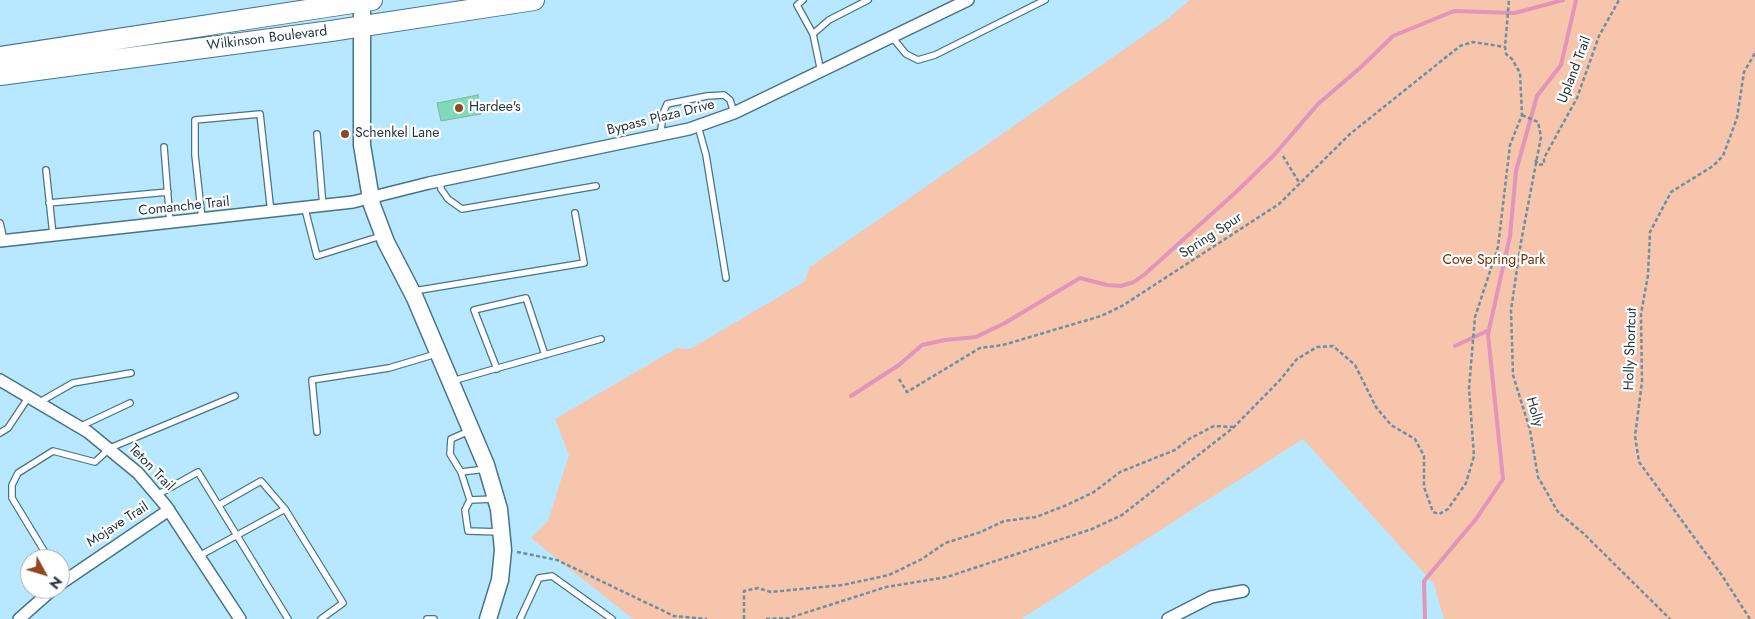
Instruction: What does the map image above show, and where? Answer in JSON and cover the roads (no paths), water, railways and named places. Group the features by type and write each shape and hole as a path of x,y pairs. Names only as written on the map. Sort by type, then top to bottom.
{"highway":[{"name":"Wilkinson Boulevard","path":"0,74 534,0"},
{"name":"Wilkinson Boulevard","path":"0,58 365,1"}],"street":[{"name":"Bypass Plaza Drive","path":"370,198 440,180 660,136 698,126 734,113 968,0"},
{"path":"365,1 362,145 370,198 383,235 412,292 471,430 487,469 496,499 504,550 500,580 488,619"},
{"name":"Comanche Trail","path":"2,240 272,213 323,207 370,198"},
{"name":"Teton Trail","path":"0,380 79,427 110,448 138,473 169,510 240,619"},
{"name":"Mojave Trail","path":"70,575 169,510"},
{"path":"1168,619 1210,597 1243,591"},
{"path":"23,617 42,599"}],"lane":[{"path":"802,0 797,5 813,34 821,72"},
{"path":"813,34 829,20 868,0"},
{"path":"892,37 906,54 918,60 935,55 1045,0"},
{"path":"660,136 667,104 706,96 724,95 730,100 734,113"},
{"path":"203,220 195,155 196,120 260,114 272,213"},
{"path":"698,126 706,155 726,278"},
{"path":"317,134 323,207"},
{"path":"164,148 170,223"},
{"path":"46,170 53,235"},
{"path":"440,180 441,189 448,199 462,209 596,186"},
{"path":"49,203 168,192"},
{"path":"305,209 317,256 383,235"},
{"path":"412,292 584,263 575,213"},
{"path":"0,223 2,240"},
{"path":"497,369 474,310 526,298 545,355"},
{"path":"450,382 601,339"},
{"path":"317,432 312,380 389,368 438,354"},
{"path":"0,433 8,428 33,400 73,383 131,373"},
{"path":"43,549 12,498 14,478 18,473 53,451 95,462 110,448 235,396"},
{"path":"79,427 130,403"},
{"path":"471,430 451,439 450,454 461,472 470,500 464,510 468,531 501,532"},
{"path":"461,472 487,469"},
{"path":"157,495 198,472 288,619"},
{"path":"219,505 261,481 286,509 343,603 321,619"},
{"path":"470,500 496,499"},
{"path":"199,556 286,509"},
{"path":"520,619 539,578 552,576 612,619"},
{"path":"427,619 434,619"}],"waterway":[{"path":"851,396 899,365 922,345 945,340 976,337 1005,323 1080,278 1107,285 1121,286 1134,282 1236,192 1275,154 1318,104 1360,68 1393,36 1454,11 1515,13 1563,0"},
{"path":"1425,619 1424,581 1476,519 1503,479 1488,334 1510,236 1516,171 1537,96 1561,65 1576,0"},
{"path":"1455,346 1489,330"}],"place":[{"name":"Hardee's","path":"459,108"},
{"name":"Schenkel Lane","path":"345,134"}],"park label":[{"name":"Cove Spring Park","path":"1494,261"}]}
